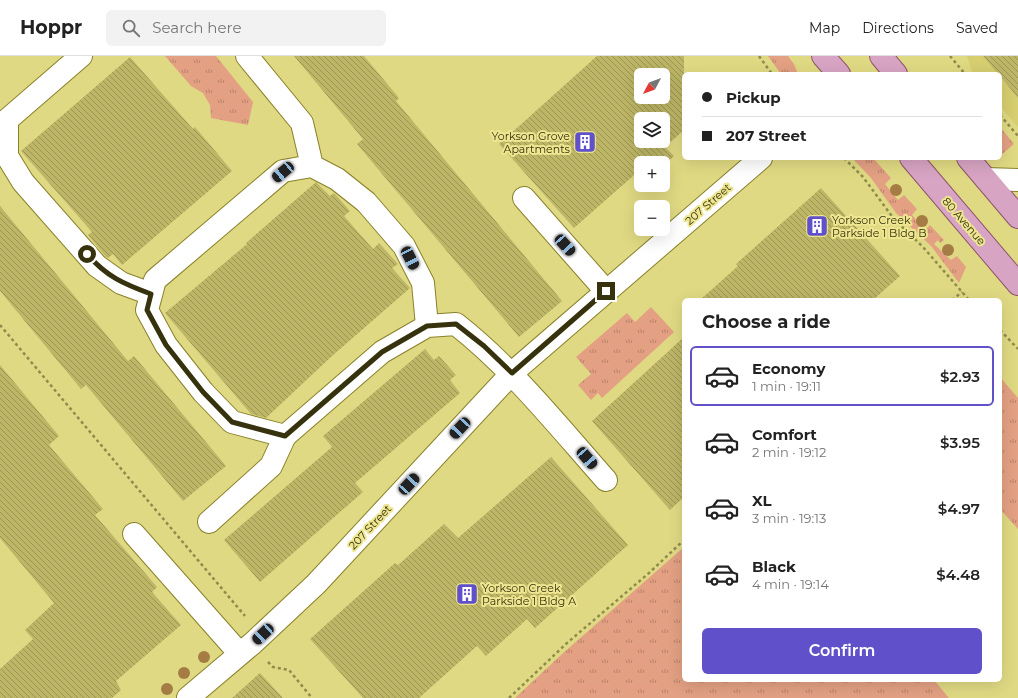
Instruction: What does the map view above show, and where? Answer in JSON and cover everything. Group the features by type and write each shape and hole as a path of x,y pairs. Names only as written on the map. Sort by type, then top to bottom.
{"main road":[{"path":"823,56 837,72"},
{"path":"881,56 894,72"},
{"name":"80 Avenue","path":"913,160 1018,284"},
{"path":"970,160 1018,217"}],"street":[{"path":"81,56 3,119 7,156 23,182 97,266 121,283 151,294"},
{"path":"247,56 302,123 312,166"},
{"name":"207 Street","path":"188,698 246,649 316,584 512,373 759,160"},
{"path":"285,436 232,422 203,392 166,345 147,310 155,280 283,172 312,166 337,179 366,202 404,246 423,283 427,326"},
{"path":"986,179 1018,180"},
{"path":"524,198 606,291"},
{"path":"209,522 271,466 285,436 382,352 427,326 456,324 484,346 512,373 606,480"},
{"path":"134,534 246,649"}],"path":[{"path":"759,56 771,72"},
{"path":"950,56 963,72"},
{"path":"1002,117 1018,136"},
{"path":"846,160 863,176 894,219 923,247 967,298"},
{"path":"954,298 962,292"},
{"path":"0,325 250,622 246,649 273,667 289,670 312,698"},
{"path":"1002,332 1018,350"},
{"path":"509,698 567,643 649,573 682,542"}],"shaded area":[{"path":"967,56 1018,56 1018,127 1002,108 1002,72 972,72"}],"green space":[{"path":"165,56 216,56 253,102 248,125 211,118 210,105 203,93 191,86"},
{"path":"768,56 788,56 794,64 797,72 780,72"},
{"path":"1002,129 1014,144 1002,154"},
{"path":"854,160 875,160 891,178 885,184 898,200 904,195 917,209 912,215 925,230 930,225 944,240 940,243 938,240 934,244 951,260 957,256 966,267 959,283 931,246 896,213 871,178"},
{"path":"651,307 674,332 602,398 598,393 591,400 578,385 591,374 576,357 627,313 635,322"},
{"path":"1002,379 1018,398 1018,529 1002,511"},
{"path":"682,549 682,682 936,682 949,698 515,698 562,654"}],"building":[{"path":"294,56 364,56 399,98 396,101 562,301 519,337 357,144 363,139"},
{"name":"Yorkson Grove Apartments","path":"597,56 684,56 684,72 682,72 682,132 670,143 670,112 634,112 634,148 666,148 674,156 670,160 670,156 634,156 634,175 574,228 499,144"},
{"path":"983,56 1018,56 1018,98 1002,78 1002,72 996,72"},
{"path":"130,57 193,129 195,127 232,171 122,265 113,254 108,258 106,257 88,235 92,232 21,151"},
{"path":"316,182 330,196 334,193 350,211 344,216 373,249 379,243 398,264 392,268 410,288 332,356 266,418 251,414 165,313 247,244 246,243"},
{"name":"Yorkson Creek Parkside 1 Bldg B","path":"821,188 900,276 875,298 702,298 738,266 736,264"},
{"path":"0,206 128,361 134,356 226,466 183,501 86,385 81,389 0,291"},
{"path":"682,339 682,499 670,510 592,421"},
{"path":"425,349 434,360 439,356 456,375 450,380 460,393 355,483 363,492 260,582 224,540 332,447 323,436"},
{"path":"0,365 59,436 49,445 103,509 95,515 157,587 152,592 181,625 116,681 121,690 112,698 0,698 0,669 33,639 25,630 54,603 0,538"},
{"name":"Yorkson Creek Parkside 1 Bldg A","path":"551,457 628,545 535,628 527,619 486,656 477,646 419,698 363,698 310,639 395,563 398,565 444,524 458,538"},
{"path":"260,673 283,698 232,698"}],"place":[{"name":"Yorkson Grove Apartments","path":"585,142"},
{"name":"Yorkson Creek Parkside 1 Bldg B","path":"817,226"},
{"name":"Yorkson Creek Parkside 1 Bldg A","path":"467,594"}],"route":[{"path":"87,254 97,266 121,283 151,294 147,310 166,345 203,392 232,422 285,436 382,352 427,326 456,324 484,346 512,373 606,291"}]}
